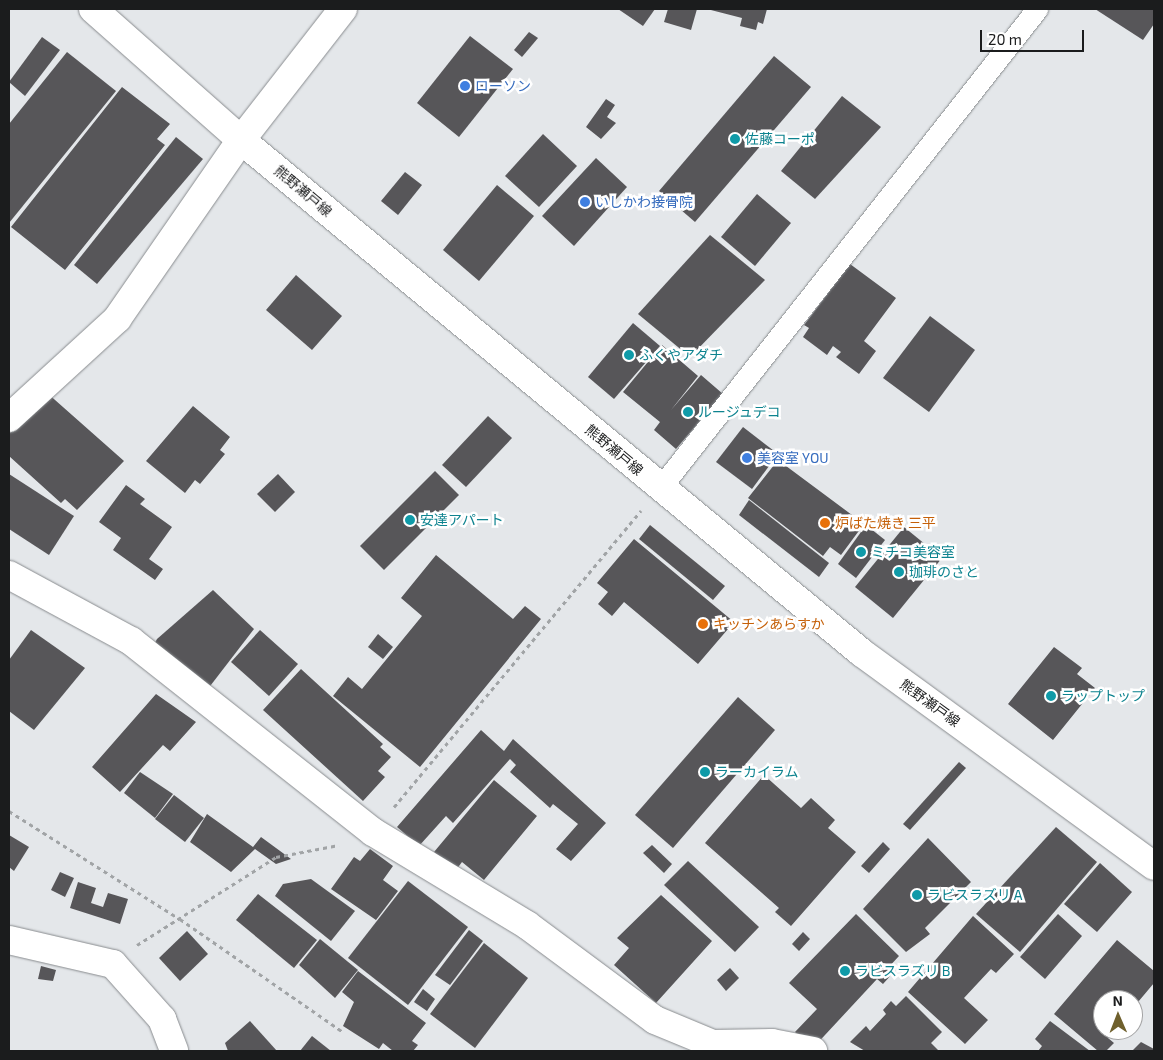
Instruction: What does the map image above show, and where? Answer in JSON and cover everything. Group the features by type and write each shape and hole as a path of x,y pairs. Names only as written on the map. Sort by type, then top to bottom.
{"street":[{"name":"熊野瀬戸線","path":"93,9 241,140 862,653 1154,866"},
{"path":"9,418 117,319 241,140 343,9"},
{"path":"9,575 131,641 373,832 527,925 655,1020 713,1044 772,1043 813,1051"},
{"path":"9,940 113,964 162,1019 174,1051"}],"lane":[{"path":"660,488 1037,9"}],"path":[{"path":"132,948 276,857 327,850 373,832 660,488"},
{"path":"9,811 180,918 342,1031"}],"building":[{"path":"618,9 655,9 643,26"},
{"path":"668,9 697,9 691,30 664,22"},
{"path":"707,9 767,9 763,24 758,22 756,30 740,26 742,18"},
{"path":"1095,9 1154,9 1154,24 1143,40"},
{"path":"529,32 538,38 522,57 514,50"},
{"name":"ローソン","path":"470,36 513,69 459,137 417,103"},
{"path":"42,37 60,50 25,96 9,82"},
{"path":"67,52 116,91 9,223 9,124"},
{"name":"佐藤コーポ","path":"774,56 811,87 695,222 659,191"},
{"path":"122,87 170,124 157,139 165,145 65,270 11,227"},
{"path":"842,96 881,127 815,199 781,171"},
{"path":"606,99 615,105 607,117 616,123 601,139 586,127"},
{"path":"543,134 577,166 539,207 505,176"},
{"path":"176,137 203,159 97,284 74,265"},
{"name":"いしかわ接骨院","path":"596,158 627,187 574,246 542,216"},
{"path":"405,172 422,185 398,215 381,201"},
{"path":"497,185 534,216 479,281 443,250"},
{"path":"757,194 791,223 755,266 721,237"},
{"path":"710,235 765,280 690,357 638,314"},
{"path":"850,264 896,298 864,341 876,351 859,374 836,357 841,352 833,346 827,355 803,337 809,328 804,325"},
{"path":"296,275 342,316 312,350 266,310"},
{"path":"930,316 975,350 929,412 883,378"},
{"name":"ふくやアダチ","path":"633,323 660,346 614,399 588,377"},
{"path":"662,345 698,376 671,410 701,375 723,394 676,449 654,430 660,422 623,392"},
{"path":"46,392 124,461 77,510 65,499 61,503 9,456 9,434"},
{"path":"193,406 230,437 220,450 225,454 200,484 195,480 185,493 146,461"},
{"path":"488,416 512,438 466,487 442,465"},
{"name":"美容室 YOU","path":"743,427 778,454 752,489 716,462"},
{"path":"778,460 852,515 849,520 861,528 841,555 830,547 823,556 748,498"},
{"name":"安達アパート","path":"435,471 459,495 384,570 360,546"},
{"path":"9,474 74,516 49,555 9,529"},
{"path":"278,474 295,492 275,512 257,494"},
{"path":"126,485 145,499 140,504 172,527 149,559 163,569 155,580 113,550 121,538 99,522"},
{"path":"749,500 829,563 819,577 739,515"},
{"path":"650,525 725,586 713,600 639,539"},
{"name":"ミチコ美容室","path":"866,525 885,540 856,578 838,564"},
{"name":"珈琲のさと","path":"904,527 942,558 893,618 855,587"},
{"path":"634,539 734,622 698,664 624,602 612,616 598,604 608,592 597,583"},
{"path":"436,555 513,619 525,606 541,619 420,767 333,696 348,677 362,689 422,616 401,598"},
{"path":"213,590 254,629 204,694 150,652 157,639"},
{"path":"31,630 85,668 34,730 9,711 9,660"},
{"path":"260,630 298,664 269,696 231,662"},
{"path":"378,634 393,647 383,659 368,647"},
{"name":"ラップトップ","path":"1054,647 1082,668 1077,674 1095,688 1053,740 1008,704"},
{"path":"301,669 383,744 380,747 391,757 378,771 385,777 363,801 263,710"},
{"path":"156,694 196,722 170,751 163,745 120,792 92,767"},
{"name":"ラーカイラム","path":"738,697 775,730 673,848 635,815"},
{"path":"481,730 504,751 513,739 606,823 571,861 556,849 578,824 553,804 550,808 510,772 516,765 510,759 453,823 446,816 419,846 397,827"},
{"path":"959,762 966,768 910,830 903,824"},
{"path":"140,772 173,794 155,818 124,793"},
{"path":"764,775 801,808 811,798 835,820 828,828 856,852 791,926 775,912 779,908 705,843"},
{"path":"494,780 537,816 484,880 462,862 456,870 434,852"},
{"path":"174,795 204,818 185,842 155,819"},
{"path":"207,814 253,847 261,837 291,859 276,864 255,849 231,872 190,842"},
{"path":"1056,827 1097,862 1020,952 976,914"},
{"path":"9,835 29,847 14,871 9,867"},
{"name":"ラビスラズリ A","path":"928,838 971,882 925,928 930,934 906,952 863,909"},
{"path":"883,842 890,849 869,873 861,866"},
{"path":"652,845 672,864 664,873 643,853"},
{"path":"370,849 393,866 383,880 398,891 376,920 331,889 354,857 360,861"},
{"path":"688,861 759,927 735,952 664,885"},
{"path":"1100,863 1132,892 1097,932 1064,904"},
{"path":"60,872 74,878 65,897 51,890"},
{"path":"311,879 355,911 331,941 275,896 283,884"},
{"path":"408,881 468,927 408,1005 348,958"},
{"path":"78,882 96,888 91,903 103,907 108,893 128,899 120,924 70,908"},
{"path":"258,894 317,940 294,968 236,920"},
{"path":"661,895 712,941 656,1003 614,965 629,948 617,938"},
{"name":"ラビスラズリ B","path":"856,914 899,956 887,969 892,974 883,984 877,979 812,1049 795,1032 817,1009 789,983"},
{"path":"1058,914 1082,936 1045,979 1020,957"},
{"path":"973,916 1014,954 996,973 991,969 964,998 988,1020 965,1044 908,992"},
{"path":"469,930 483,941 450,985 435,975"},
{"path":"187,931 208,954 180,981 159,958"},
{"path":"803,932 810,939 799,951 792,944"},
{"path":"320,939 358,970 335,998 299,965"},
{"path":"1117,940 1154,971 1154,983 1143,996 1143,990 1093,990 1093,1040 1110,1040 1114,1043 1106,1051 1098,1051 1054,1014"},
{"path":"484,943 528,978 475,1048 430,1014"},
{"path":"41,966 56,970 53,981 38,979"},
{"path":"730,968 739,978 726,991 717,980"},
{"path":"358,971 426,1023 412,1041 418,1045 413,1051 393,1051 383,1043 379,1049 343,1026 354,1002 342,992"},
{"path":"423,989 435,999 427,1011 414,1002"},
{"path":"906,996 942,1032 931,1043 939,1051 865,1051 850,1042 866,1026 870,1031 886,1014 883,1010 891,1001 896,1006"},
{"path":"250,1021 277,1051 228,1051 225,1043"},
{"path":"1050,1021 1090,1051 1038,1051 1042,1046 1035,1039"},
{"path":"312,1036 331,1051 300,1051"},
{"path":"1141,1042 1154,1049 1154,1051 1132,1051"}],"place":[{"name":"ローソン","path":"465,86"},
{"name":"佐藤コーポ","path":"735,139"},
{"name":"いしかわ接骨院","path":"585,202"},
{"name":"ふくやアダチ","path":"629,355"},
{"name":"ルージュデコ","path":"688,412"},
{"name":"美容室 YOU","path":"747,458"},
{"name":"安達アパート","path":"410,520"},
{"name":"炉ばた焼き 三平","path":"825,523"},
{"name":"ミチコ美容室","path":"861,552"},
{"name":"珈琲のさと","path":"899,572"},
{"name":"キッチンあらすか","path":"703,624"},
{"name":"ラップトップ","path":"1051,696"},
{"name":"ラーカイラム","path":"705,772"},
{"name":"ラビスラズリ A","path":"917,895"},
{"name":"ラビスラズリ B","path":"845,971"}]}
